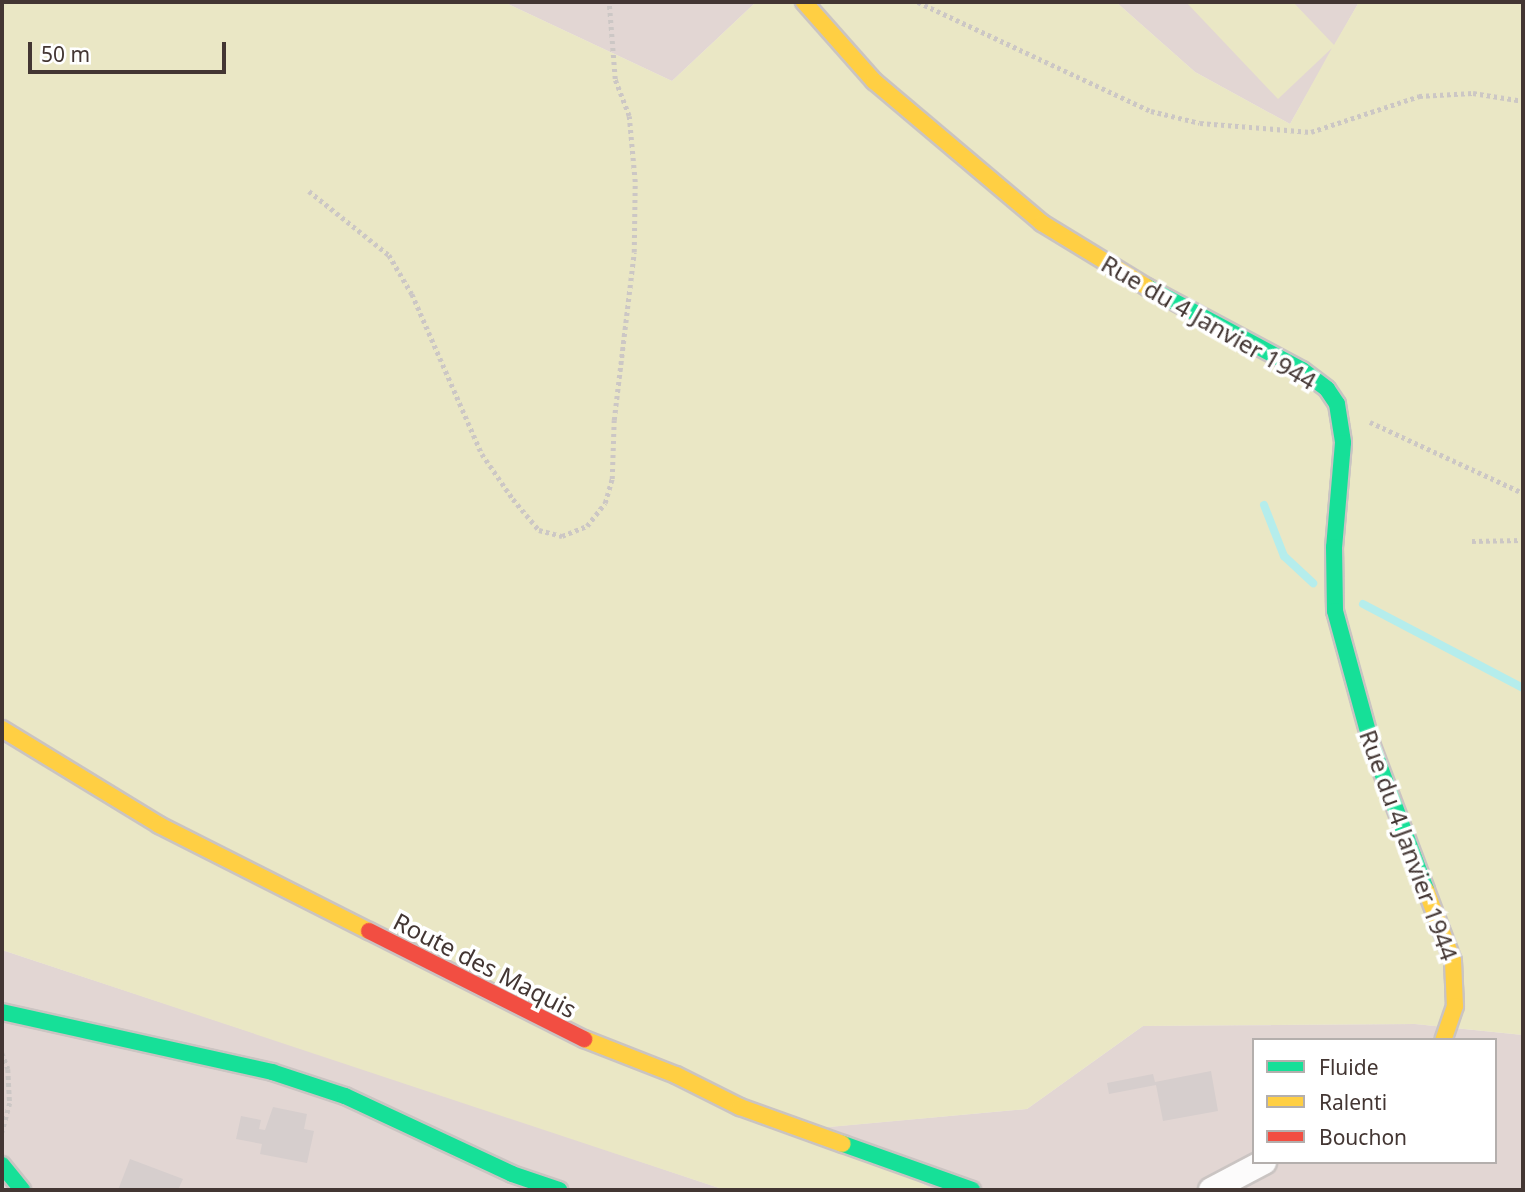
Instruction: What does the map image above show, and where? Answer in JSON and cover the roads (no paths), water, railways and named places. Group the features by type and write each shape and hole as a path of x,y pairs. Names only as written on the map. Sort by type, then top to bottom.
{"street":[{"name":"Rue du 4 Janvier 1944","path":"804,2 874,81 1042,223 1118,272 1302,370 1327,389 1342,419 1335,611 1372,746 1453,961 1455,1006 1444,1038"},
{"name":"Route des Maquis","path":"2,729 171,832 576,1036 676,1075 740,1107 972,1190"},
{"path":"2,1012 272,1072 345,1096 512,1174 559,1190"},
{"path":"1211,1190 1260,1164"},
{"path":"2,1166 22,1190"}],"waterway":[{"path":"1264,505 1284,556 1313,583"},
{"path":"1363,604 1523,688"}]}
